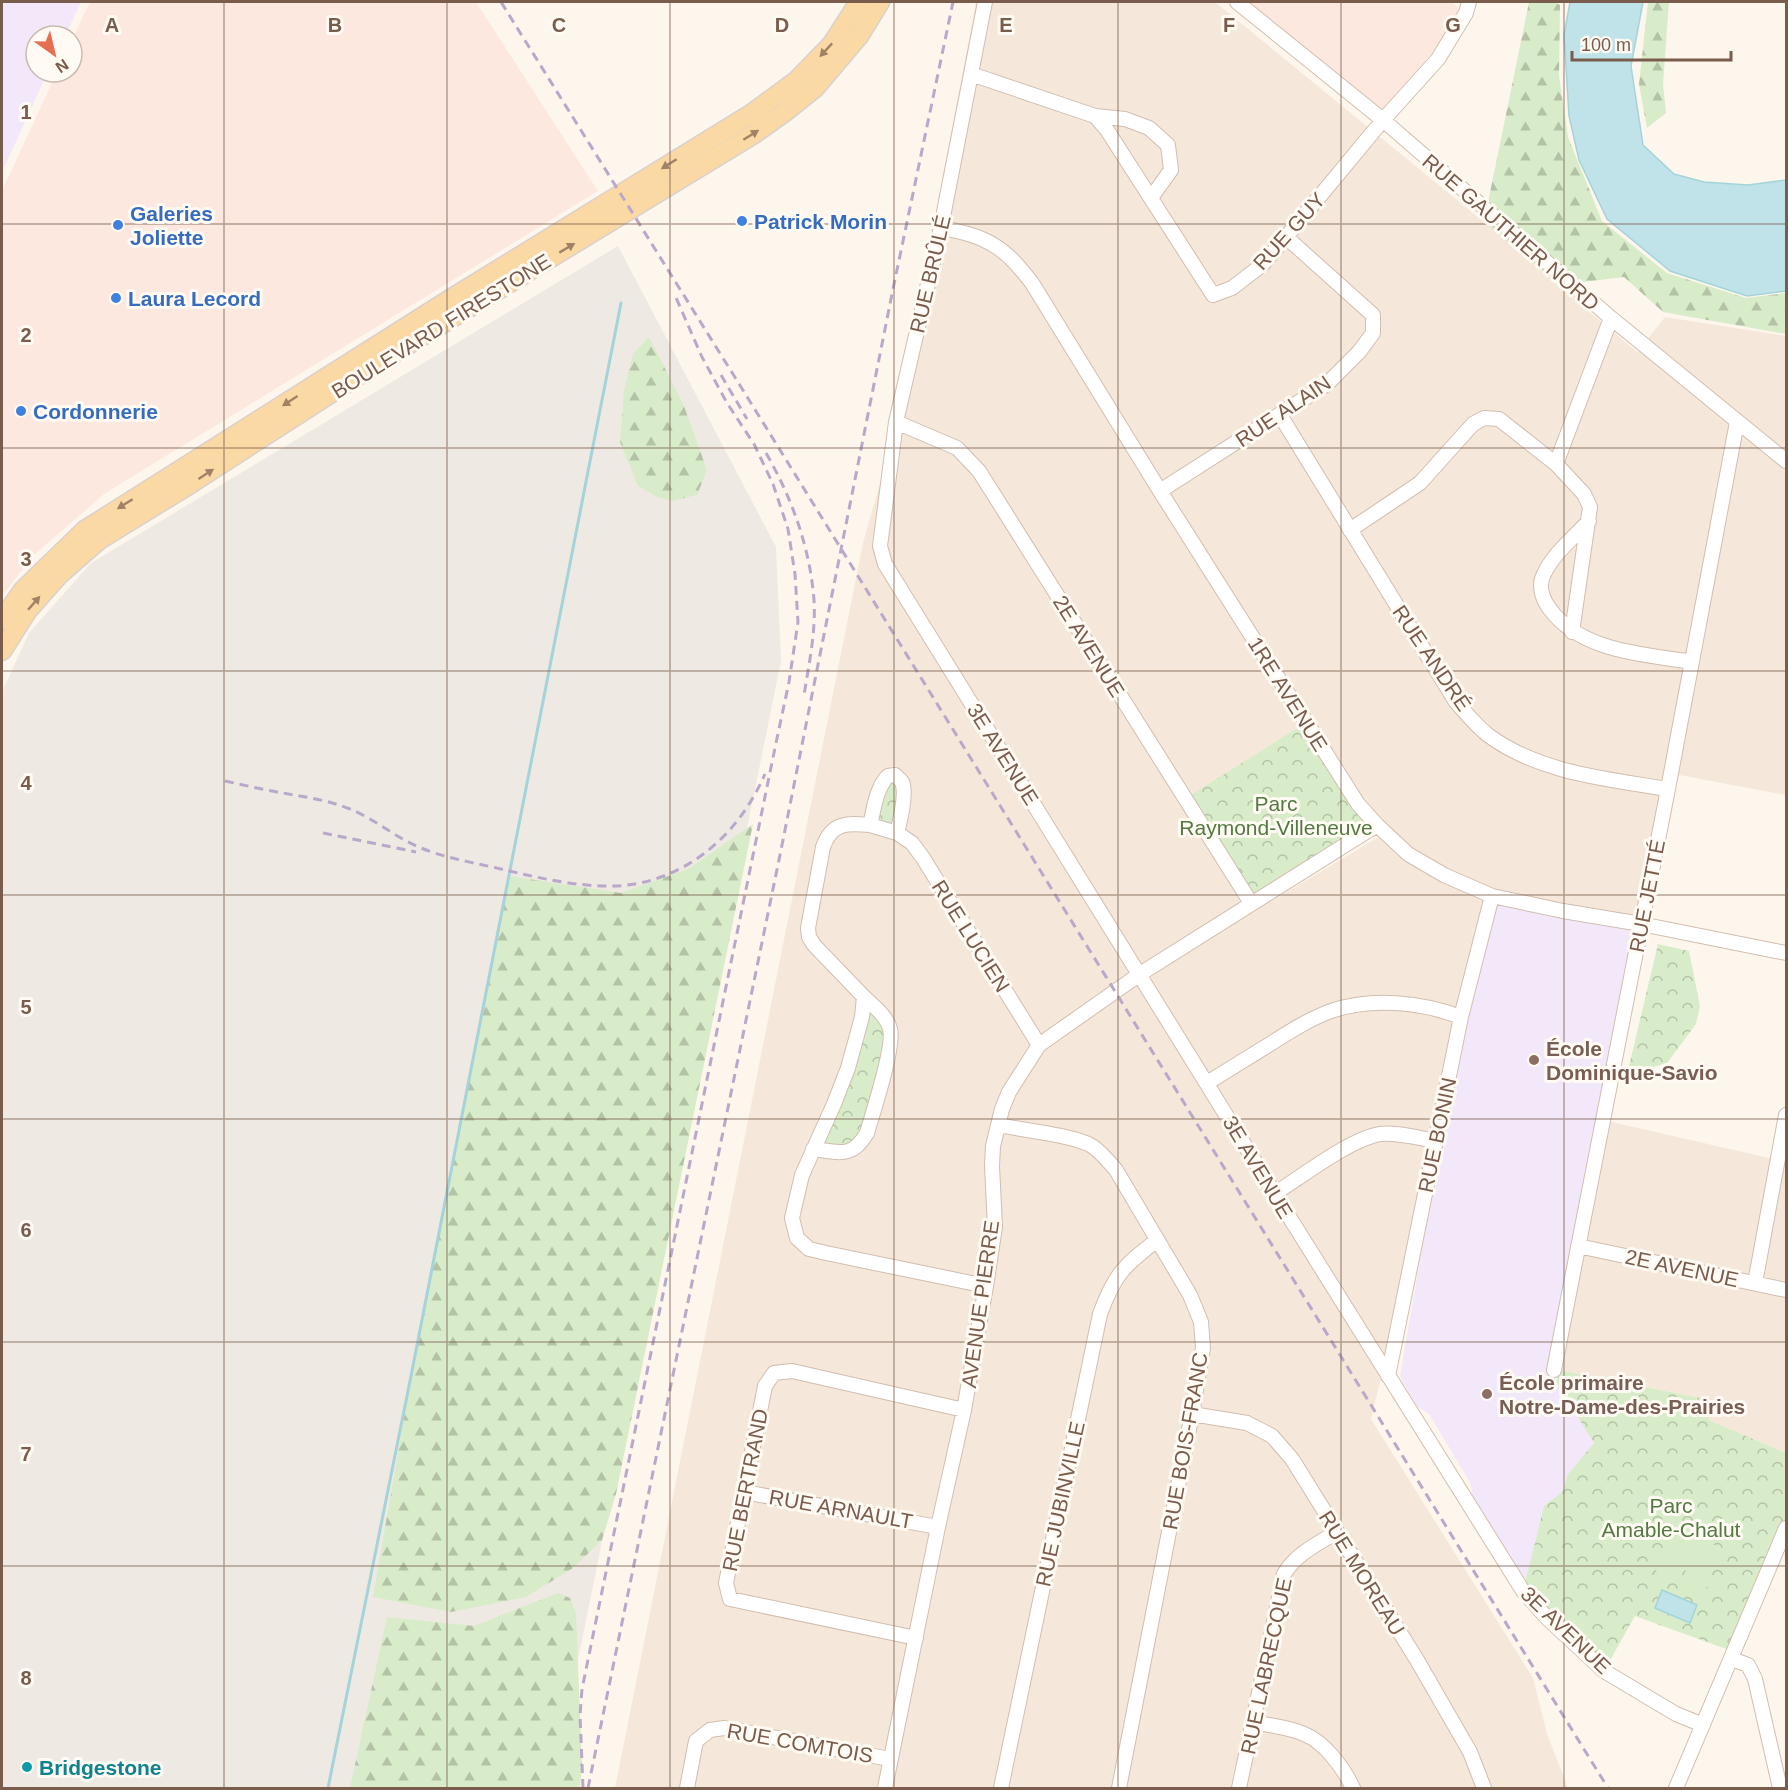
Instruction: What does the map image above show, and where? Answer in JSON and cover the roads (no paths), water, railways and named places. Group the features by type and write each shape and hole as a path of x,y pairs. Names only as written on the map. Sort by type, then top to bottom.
{"main road":[{"name":"BOULEVARD FIRESTONE","path":"2,620 23,590 85,530 452,298 751,114 796,81 832,44 859,2"},
{"name":"BOULEVARD FIRESTONE","path":"2,651 28,610 59,575 99,540 375,365 686,176 785,112 815,88 837,64 860,36 880,2"}],"street":[{"name":"RUE BRÛLÉ","path":"880,546 896,422 941,227 985,2"},
{"name":"RUE GAUTHIER NORD","path":"1237,2 1383,120 1611,318 1786,461"},
{"name":"RUE GUY","path":"1095,116 1107,130 1213,296 1232,288 1262,265 1383,120 1438,59 1466,13 1469,2"},
{"path":"971,74 1095,116 1125,119 1149,128 1168,146 1172,170 1151,198"},
{"name":"1RE AVENUE","path":"941,227 981,238 993,244 1016,263 1032,283 1160,491 1358,804 1408,854 1444,875 1492,896 1786,953"},
{"name":"RUE ALAIN","path":"1160,491 1327,384 1359,352 1372,333 1373,315 1286,237"},
{"path":"1556,464 1611,318"},
{"name":"RUE ANDRÉ","path":"1280,415 1456,702 1487,735 1523,756 1580,774 1668,789"},
{"path":"1350,530 1420,483 1473,424 1484,418 1499,419 1556,464 1584,494 1590,507 1572,632"},
{"name":"2E AVENUE","path":"896,422 957,448 979,471 1251,903"},
{"name":"RUE JETTÉ","path":"1554,1370 1668,789 1737,422"},
{"path":"1589,521 1553,560 1544,574 1540,586 1545,603 1572,632 1597,644 1692,662"},
{"name":"3E AVENUE","path":"880,546 885,564 1274,1194 1523,1591 1533,1604 1604,1671 1676,1714 1703,1725"},
{"path":"870,825 882,781 888,776 895,775 901,781 904,789 897,833"},
{"name":"RUE LUCIEN","path":"813,1149 842,1153 853,1150 861,1144 867,1133 891,1037 890,1027 885,1018 814,945 809,937 808,928 826,837 848,823 870,825 897,833 912,843 1039,1045"},
{"name":"AVENUE PIERRE","path":"885,1788 964,1410 995,1227 993,1146 1002,1109 1010,1092 1039,1045 1140,974 1377,825"},
{"name":"RUE BONIN","path":"1388,1376 1461,1017 1492,896"},
{"path":"864,997 862,1017 848,1068 802,1175 792,1218 797,1238 809,1249 826,1254 986,1286"},
{"path":"1207,1083 1305,1022 1331,1011 1366,1003 1399,1004 1440,1009 1461,1017"},
{"path":"1755,1283 1786,1114"},
{"name":"RUE BOIS-FRANC","path":"998,1125 1078,1140 1093,1146 1116,1170 1190,1294 1201,1322 1203,1348 1192,1414 1119,1788"},
{"path":"1274,1194 1336,1154 1370,1137 1394,1134 1436,1141"},
{"name":"RUE JUBINVILLE","path":"1001,1788 1100,1314 1116,1277 1126,1265 1157,1240"},
{"name":"2E AVENUE","path":"1578,1246 1786,1290"},
{"name":"RUE BERTRAND","path":"916,1638 730,1599 726,1583 765,1386 774,1373 792,1371 964,1410"},
{"name":"RUE MOREAU","path":"1192,1414 1247,1423 1272,1436 1292,1459 1417,1660 1470,1752 1484,1788"},
{"name":"RUE ARNAULT","path":"744,1492 938,1527"},
{"path":"1676,1788 1786,1528"},
{"name":"RUE LABRECQUE","path":"1239,1788 1284,1574 1290,1563 1298,1556 1337,1532"},
{"path":"1732,1659 1748,1665 1753,1671 1780,1788"},
{"path":"1254,1722 1305,1734 1331,1754 1353,1788"},
{"name":"RUE COMTOIS","path":"687,1788 696,1741 710,1730 724,1728 890,1759"}],"water":[{"path":"1570,2 1643,2 1631,66 1643,145 1674,174 1704,182 1748,185 1786,180 1786,291 1747,296 1670,271 1607,219 1579,160 1569,116 1564,35"},
{"path":"1662,1590 1697,1605 1690,1623 1655,1608"}],"waterway":[{"path":"328,1788 621,303"}],"railway":[{"path":"501,2 1608,1788"},
{"path":"588,1788 953,2"},
{"path":"583,1788 580,1715 582,1689 789,682 798,622 795,574 788,529 773,484 754,444 727,403 702,357 674,293"},
{"path":"721,375 747,419"},
{"path":"766,453 792,506 804,543 812,581 814,624 804,695"},
{"path":"225,781 342,806 359,813 412,844 463,861 553,880 587,885 620,886 657,878 678,870 714,846 743,813 765,774"},
{"path":"323,833 416,852"}],"place":[{"name":"Patrick Morin","path":"742,221"},
{"name":"Galeries Joliette","path":"118,225"},
{"name":"Laura Lecord","path":"116,298"},
{"name":"Cordonnerie","path":"21,411"},
{"name":"École Dominique-Savio","path":"1534,1060"},
{"name":"École primaire Notre-Dame-des-Prairies","path":"1487,1394"},
{"name":"Bridgestone","path":"27,1767"}],"park label":[{"name":"Parc Raymond-Villeneuve","path":"1276,815"},
{"name":"Parc Amable-Chalut","path":"1671,1517"}]}
